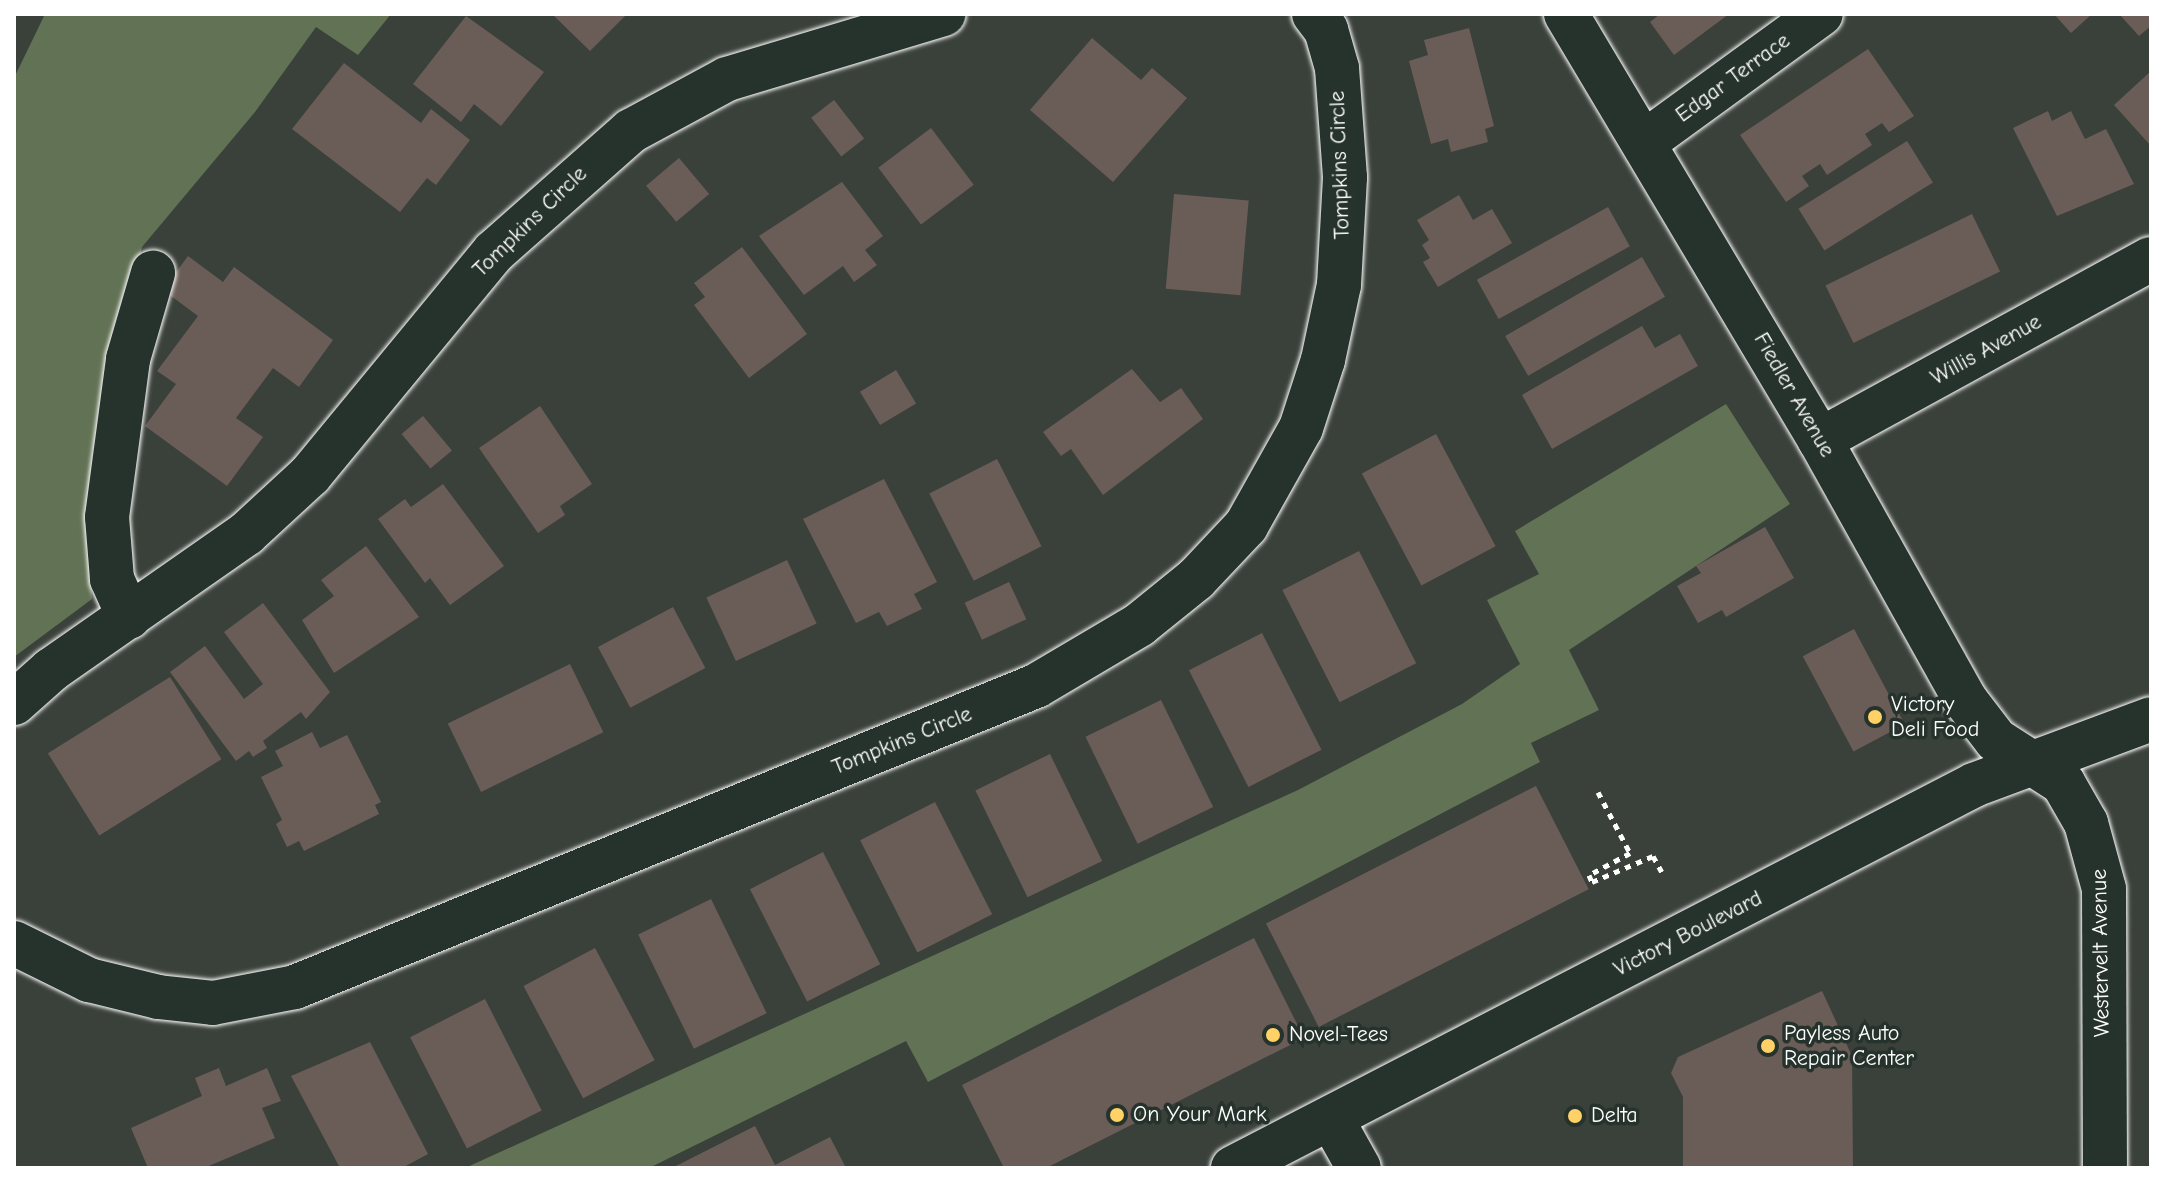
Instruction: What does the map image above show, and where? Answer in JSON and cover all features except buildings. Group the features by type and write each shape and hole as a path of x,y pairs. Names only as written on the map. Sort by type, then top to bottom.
{"street":[{"name":"Tompkins Circle","path":"14,703 246,534 310,475 494,252 631,131 727,79 943,14"},
{"name":"Tompkins Circle","path":"14,943 89,980 158,997 213,1003 295,987 1036,686 1139,625 1196,579 1246,526 1301,428 1323,360 1340,274 1345,177 1335,59 1314,14"},
{"name":"Fiedler Avenue","path":"1566,14 1646,141 1975,714 1996,740 2034,761"},
{"name":"Edgar Terrace","path":"1646,141 1821,14"},
{"name":"Willis Avenue","path":"1820,440 2151,259"},
{"path":"129,617 112,579 107,517 128,359 153,273"},
{"name":"Victory Boulevard","path":"1233,1168 1974,785 2151,719"},
{"name":"Westervelt Avenue","path":"2034,761 2071,793 2102,871 2105,1168"},
{"path":"1331,1118 1359,1168"}],"path":[{"path":"1598,792 1630,853 1589,875 1592,882 1653,856 1662,872"}],"green space":[{"path":"45,14 391,14 358,55 316,27 255,112 142,247 93,450 87,528 92,599 14,657 14,78"},
{"path":"1726,404 1790,504 1569,650 1599,710 1531,743 1540,762 928,1082 906,1041 649,1168 465,1168 1298,790 1462,704 1520,664 1487,600 1539,574 1515,531"}],"place":[{"name":"Victory Deli Food","path":"1875,717"},
{"name":"Novel-Tees","path":"1273,1035"},
{"name":"Payless Auto Repair Center","path":"1768,1046"},
{"name":"On Your Mark","path":"1117,1115"},
{"name":"Delta","path":"1575,1116"}]}
